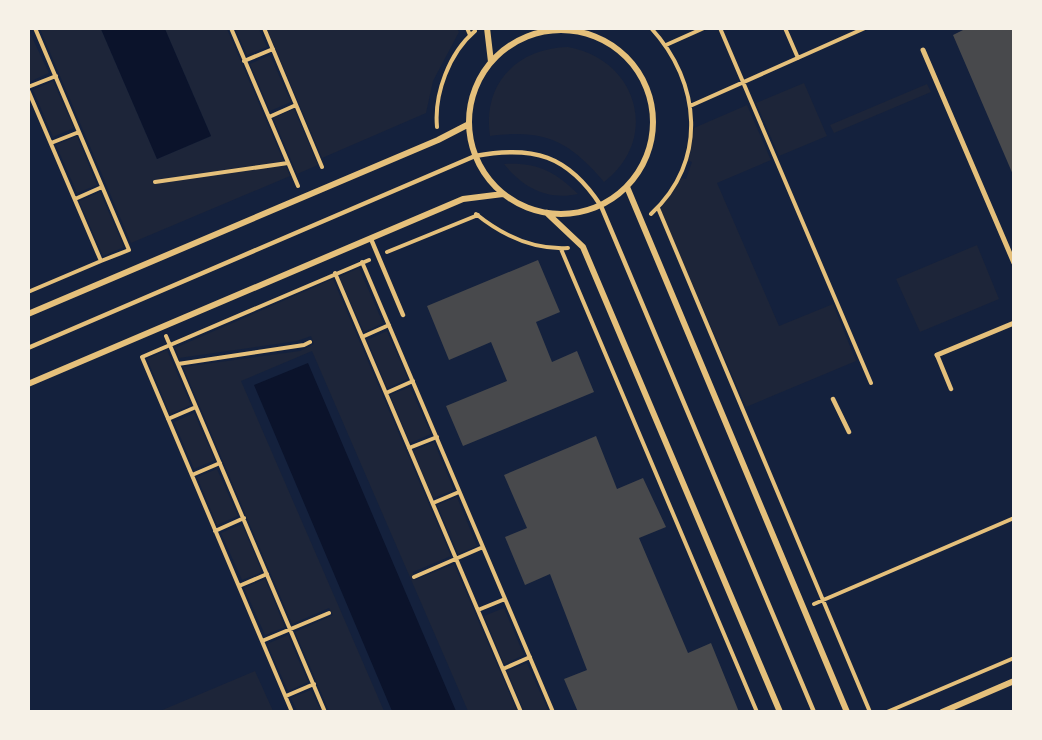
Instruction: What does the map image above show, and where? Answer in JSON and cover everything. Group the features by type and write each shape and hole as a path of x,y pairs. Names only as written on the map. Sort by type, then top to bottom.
{"street":[{"path":"487,28 491,62"},
{"path":"575,30 604,40 627,57 644,80 652,108 652,136 644,164 627,187 601,206 574,214 547,213 524,207 503,194 487,177 475,156 469,124 471,102 476,86 491,62 516,42 545,31 575,30"},
{"path":"923,50 1014,263"},
{"path":"28,314 438,140 469,124"},
{"path":"627,187 847,711"},
{"path":"28,384 463,199 503,194"},
{"path":"547,213 583,247 780,711"},
{"path":"937,355 1014,322"},
{"path":"942,711 1014,681"}],"lane":[{"path":"28,348 475,156 503,151 527,152 556,159 574,172 601,206 814,711"},
{"path":"371,239 403,315"},
{"path":"937,355 951,389"},
{"path":"833,399 849,432"}],"path":[{"path":"35,28 137,268"},
{"path":"231,28 295,180"},
{"path":"264,28 322,167"},
{"path":"467,28 470,35"},
{"path":"643,222 658,208 674,185 685,161 691,137 690,106 685,80 666,45 651,28"},
{"path":"666,45 705,28"},
{"path":"720,28 871,383"},
{"path":"785,28 798,58"},
{"path":"850,28 853,34"},
{"path":"690,106 865,28"},
{"path":"244,61 273,49"},
{"path":"56,76 28,89 101,261"},
{"path":"269,117 296,105"},
{"path":"51,143 79,132"},
{"path":"155,182 288,163"},
{"path":"75,199 102,187"},
{"path":"658,208 870,711"},
{"path":"292,711 142,357 478,215"},
{"path":"356,246 553,711"},
{"path":"561,249 757,711"},
{"path":"28,292 129,250"},
{"path":"328,258 521,711"},
{"path":"362,338 389,325"},
{"path":"162,327 325,711"},
{"path":"178,364 304,345 310,342"},
{"path":"386,393 413,381"},
{"path":"168,419 196,407"},
{"path":"409,448 437,437"},
{"path":"192,475 220,463"},
{"path":"433,503 460,491"},
{"path":"215,531 244,518"},
{"path":"804,609 1014,518"},
{"path":"414,577 483,547"},
{"path":"239,586 267,574"},
{"path":"478,610 505,599"},
{"path":"262,641 329,613"},
{"path":"727,640 747,633"},
{"path":"503,669 530,657"},
{"path":"887,711 900,709 1014,658"},
{"path":"286,696 314,684"}],"shaded area":[{"path":"28,29 49,73 29,82 28,81"},
{"path":"40,29 101,29 157,159 211,136 165,29 227,29 290,176 131,243"},
{"path":"101,29 165,29 211,136 157,159"},
{"path":"235,29 259,29 267,47 247,55"},
{"path":"267,29 457,29 459,32 433,81 426,113 322,158"},
{"path":"568,47 592,54 611,67 625,83 633,103 636,123 632,144 622,164 604,182 579,157 554,141 526,134 490,136 489,117 492,100 507,72 533,54"},
{"path":"270,55 291,102 270,111 250,64"},
{"path":"53,81 74,128 53,137 33,90"},
{"path":"804,83 827,136 779,156 756,103"},
{"path":"927,84 931,92 834,133 830,125"},
{"path":"747,105 771,160 717,183 779,326 833,304 856,361 746,407 660,210 681,178 686,179 692,162 687,160 694,128"},
{"path":"294,109 318,165 297,174 273,118"},
{"path":"77,136 97,185 77,193 56,145"},
{"path":"504,164 526,165 544,170 561,179 578,194 556,196 536,190 519,179"},
{"path":"100,192 124,247 103,256 79,201"},
{"path":"977,245 999,299 920,332 896,279"},
{"path":"359,268 383,323 364,332 339,277"},
{"path":"333,279 451,556 413,572 415,580 454,564 517,711 468,711 312,351 241,381 384,711 329,711 295,632 333,615 329,608 292,624 183,367 300,351 314,344 311,336 297,341 179,358 175,348"},
{"path":"387,331 408,379 387,388 367,340"},
{"path":"167,350 191,405 170,414 147,359"},
{"path":"308,363 456,711 392,711 254,385"},
{"path":"410,387 431,434 410,443 390,395"},
{"path":"194,413 215,460 194,469 174,422"},
{"path":"434,442 454,490 433,498 413,451"},
{"path":"217,469 238,516 217,525 197,477"},
{"path":"457,497 477,546 458,554 437,505"},
{"path":"242,524 262,572 242,580 221,533"},
{"path":"265,579 285,627 265,635 244,588"},
{"path":"504,608 524,655 504,664 484,616"},
{"path":"288,635 308,682 288,691 267,644"},
{"path":"527,663 548,710 524,711 507,671"},
{"path":"255,671 273,711 160,711"},
{"path":"311,690 321,711 297,711 291,698"}],"building":[{"path":"967,28 1014,28 1014,177 953,35"},
{"path":"538,260 560,312 536,322 552,362 577,351 594,392 463,446 446,406 507,381 491,342 449,360 427,306"},
{"path":"596,436 617,489 643,478 666,527 639,538 688,653 711,643 739,712 578,712 564,679 587,670 550,574 525,585 505,537 527,528 504,475"}]}
